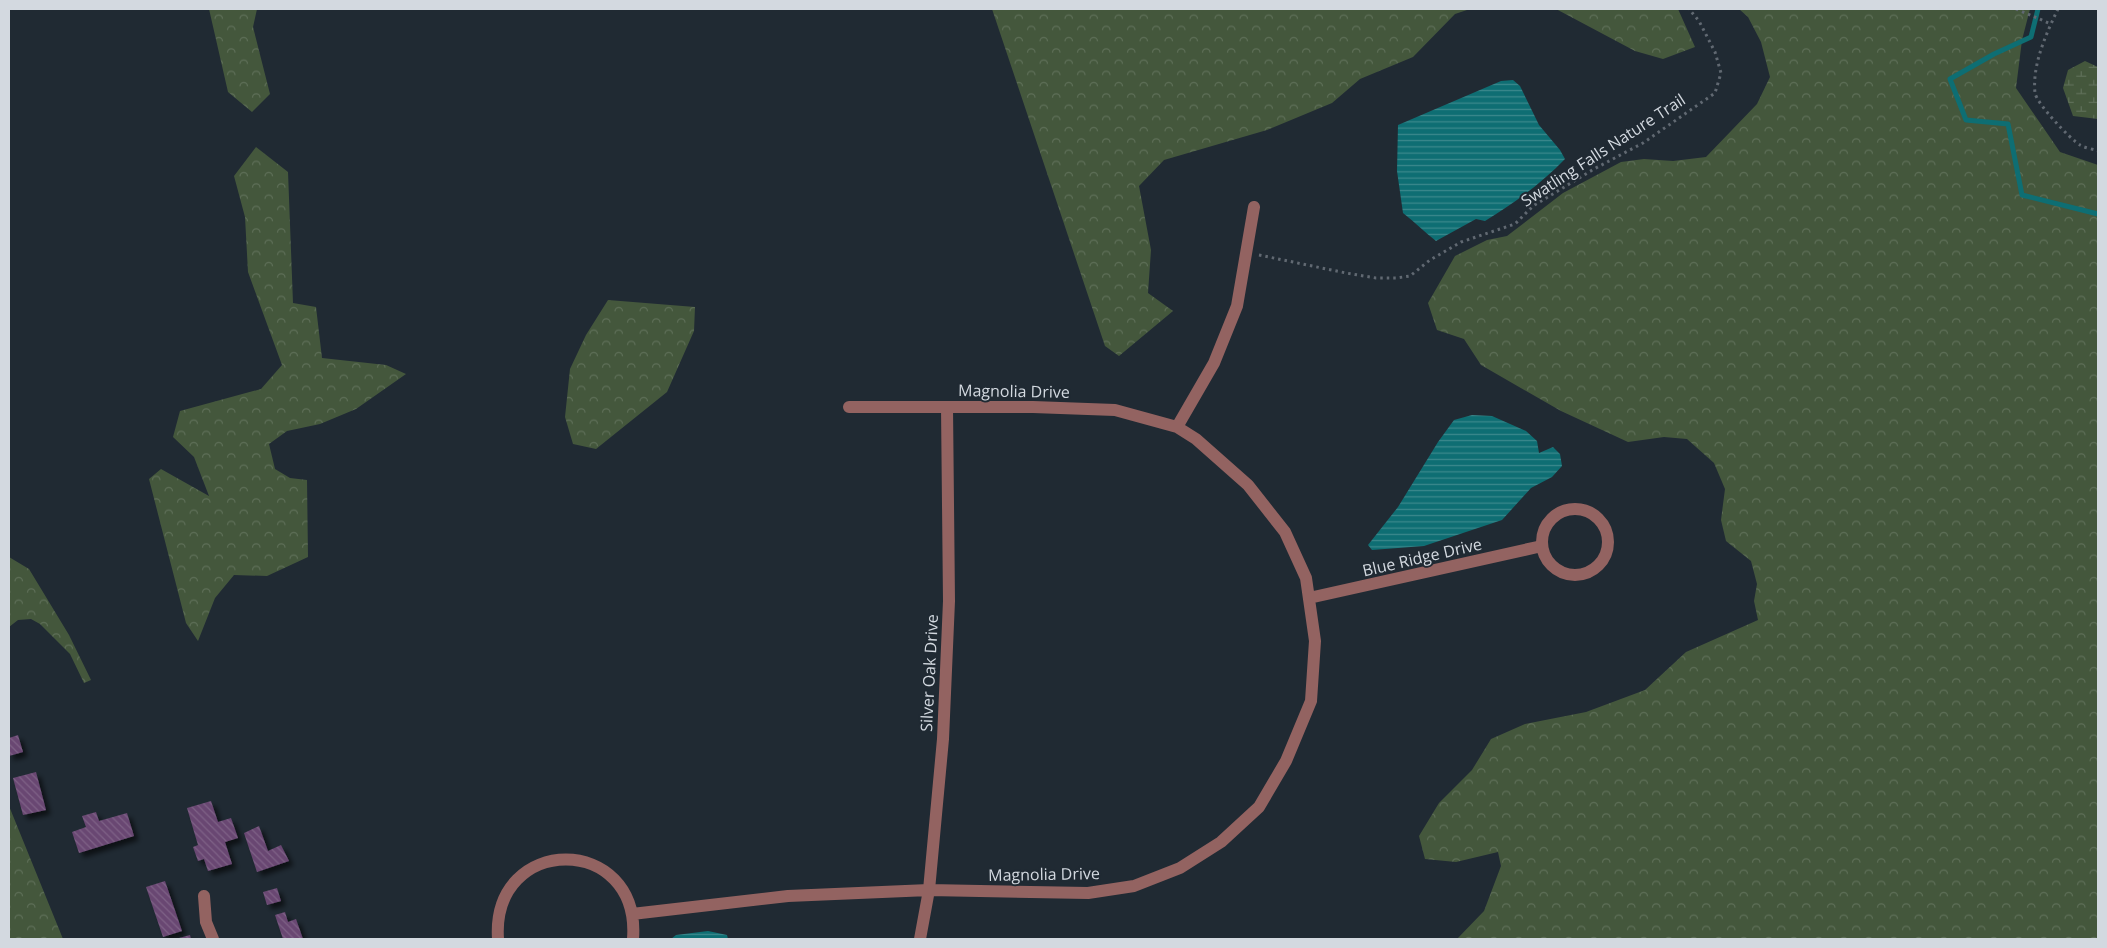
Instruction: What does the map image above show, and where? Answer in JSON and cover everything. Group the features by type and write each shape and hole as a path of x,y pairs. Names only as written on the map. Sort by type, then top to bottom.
{"street":[{"path":"1177,427 1214,363 1237,306 1254,207"},
{"name":"Magnolia Drive","path":"632,914 788,896 929,890 1088,893 1134,886 1180,868 1221,842 1259,806 1286,762 1311,701 1314,640 1306,578 1285,532 1279,524 1248,485 1196,439 1177,427 1115,410 1033,406 849,407"},
{"name":"Silver Oak Drive","path":"920,939 929,890 943,739 949,601 947,407"},
{"path":"1576,508 1597,516 1604,525 1608,536 1608,547 1604,558 1588,572 1577,575 1566,574 1556,570 1548,562 1542,546 1543,532 1555,514 1576,508"},
{"name":"Blue Ridge Drive","path":"1309,598 1542,546"},
{"path":"498,939 497,922 502,901 513,883 529,869 548,861 574,860 587,862 605,871 620,885 630,902 634,922 633,939"},
{"path":"204,896 206,922 213,939"}],"path":[{"name":"Swatling Falls Nature Trail","path":"1246,252 1346,273 1376,278 1396,278 1410,276 1430,260 1461,242 1515,224 1533,206 1594,169 1643,143 1715,93 1721,73 1715,52 1699,21 1689,9"},
{"path":"2016,9 2051,24"},
{"path":"2016,9 2046,22"},
{"path":"2058,9 2036,68 2035,95 2056,123 2080,145 2098,151"}],"green space":[{"path":"209,9 257,9 253,27 270,94 252,112 228,92"},
{"path":"992,9 1470,9 1455,14 1413,57 1360,79 1332,103 1267,130 1164,160 1139,186 1151,250 1148,293 1173,311 1119,356 1105,346"},
{"path":"1556,9 1678,9 1695,47 1663,59 1635,51"},
{"path":"1739,9 2030,9 2022,40 2016,88 2060,152 2098,165 2098,939 1457,939 1484,911 1501,866 1498,852 1456,862 1425,859 1419,836 1439,803 1472,770 1491,739 1525,724 1586,712 1645,690 1686,652 1758,620 1754,601 1757,584 1751,561 1726,541 1721,520 1725,489 1714,463 1687,439 1664,437 1628,442 1561,411 1481,365 1464,339 1437,330 1428,303 1455,256 1487,240 1507,236 1563,193 1621,162 1644,159 1673,161 1706,157 1757,104 1770,77 1761,42 1748,17"},
{"path":"2085,61 2098,67 2098,119 2073,116 2063,88 2068,70"},
{"path":"256,147 288,172 293,303 316,307 322,358 386,365 406,374 356,409 320,424 287,431 269,444 275,469 290,478 307,480 308,557 267,576 234,575 215,598 198,641 186,623 149,479 161,469 209,496 194,457 173,437 180,411 261,389 282,365 248,272 245,217 234,176"},
{"path":"608,300 695,307 694,331 667,392 596,449 573,444 565,417 570,369 586,335"},
{"path":"9,557 29,569 69,635 91,680 84,683 70,654 40,624 31,619 18,620 9,627"},
{"path":"9,806 63,939 9,939"}],"water":[{"path":"1513,80 1520,86 1539,125 1565,159 1537,185 1485,221 1476,219 1436,241 1403,213 1397,171 1398,125 1501,81"},
{"path":"1472,415 1492,416 1526,431 1537,441 1539,453 1553,447 1560,454 1562,466 1552,477 1531,488 1502,520 1424,546 1372,550 1368,545 1398,507 1438,442 1454,420"},
{"path":"708,931 727,935 728,939 671,939 676,935"}],"building":[{"path":"18,735 23,752 9,756 9,738"},
{"path":"36,772 46,810 23,815 13,778"},
{"path":"211,801 218,822 231,818 238,838 225,842 232,864 208,871 204,859 198,861 193,847 198,845 187,808"},
{"path":"96,812 99,821 127,813 134,836 79,853 72,832 86,827 82,816"},
{"path":"259,826 268,851 281,845 289,861 257,872 244,833"},
{"path":"165,881 182,931 163,937 146,887"},
{"path":"277,888 281,901 267,905 263,892"},
{"path":"285,912 288,922 296,919 303,939 283,939 275,915"},
{"path":"190,935 191,939 176,939"}],"waterway":[{"path":"2038,9 2031,37 1994,54 1950,79 1966,120 2008,124 2022,195 2098,214"}]}
